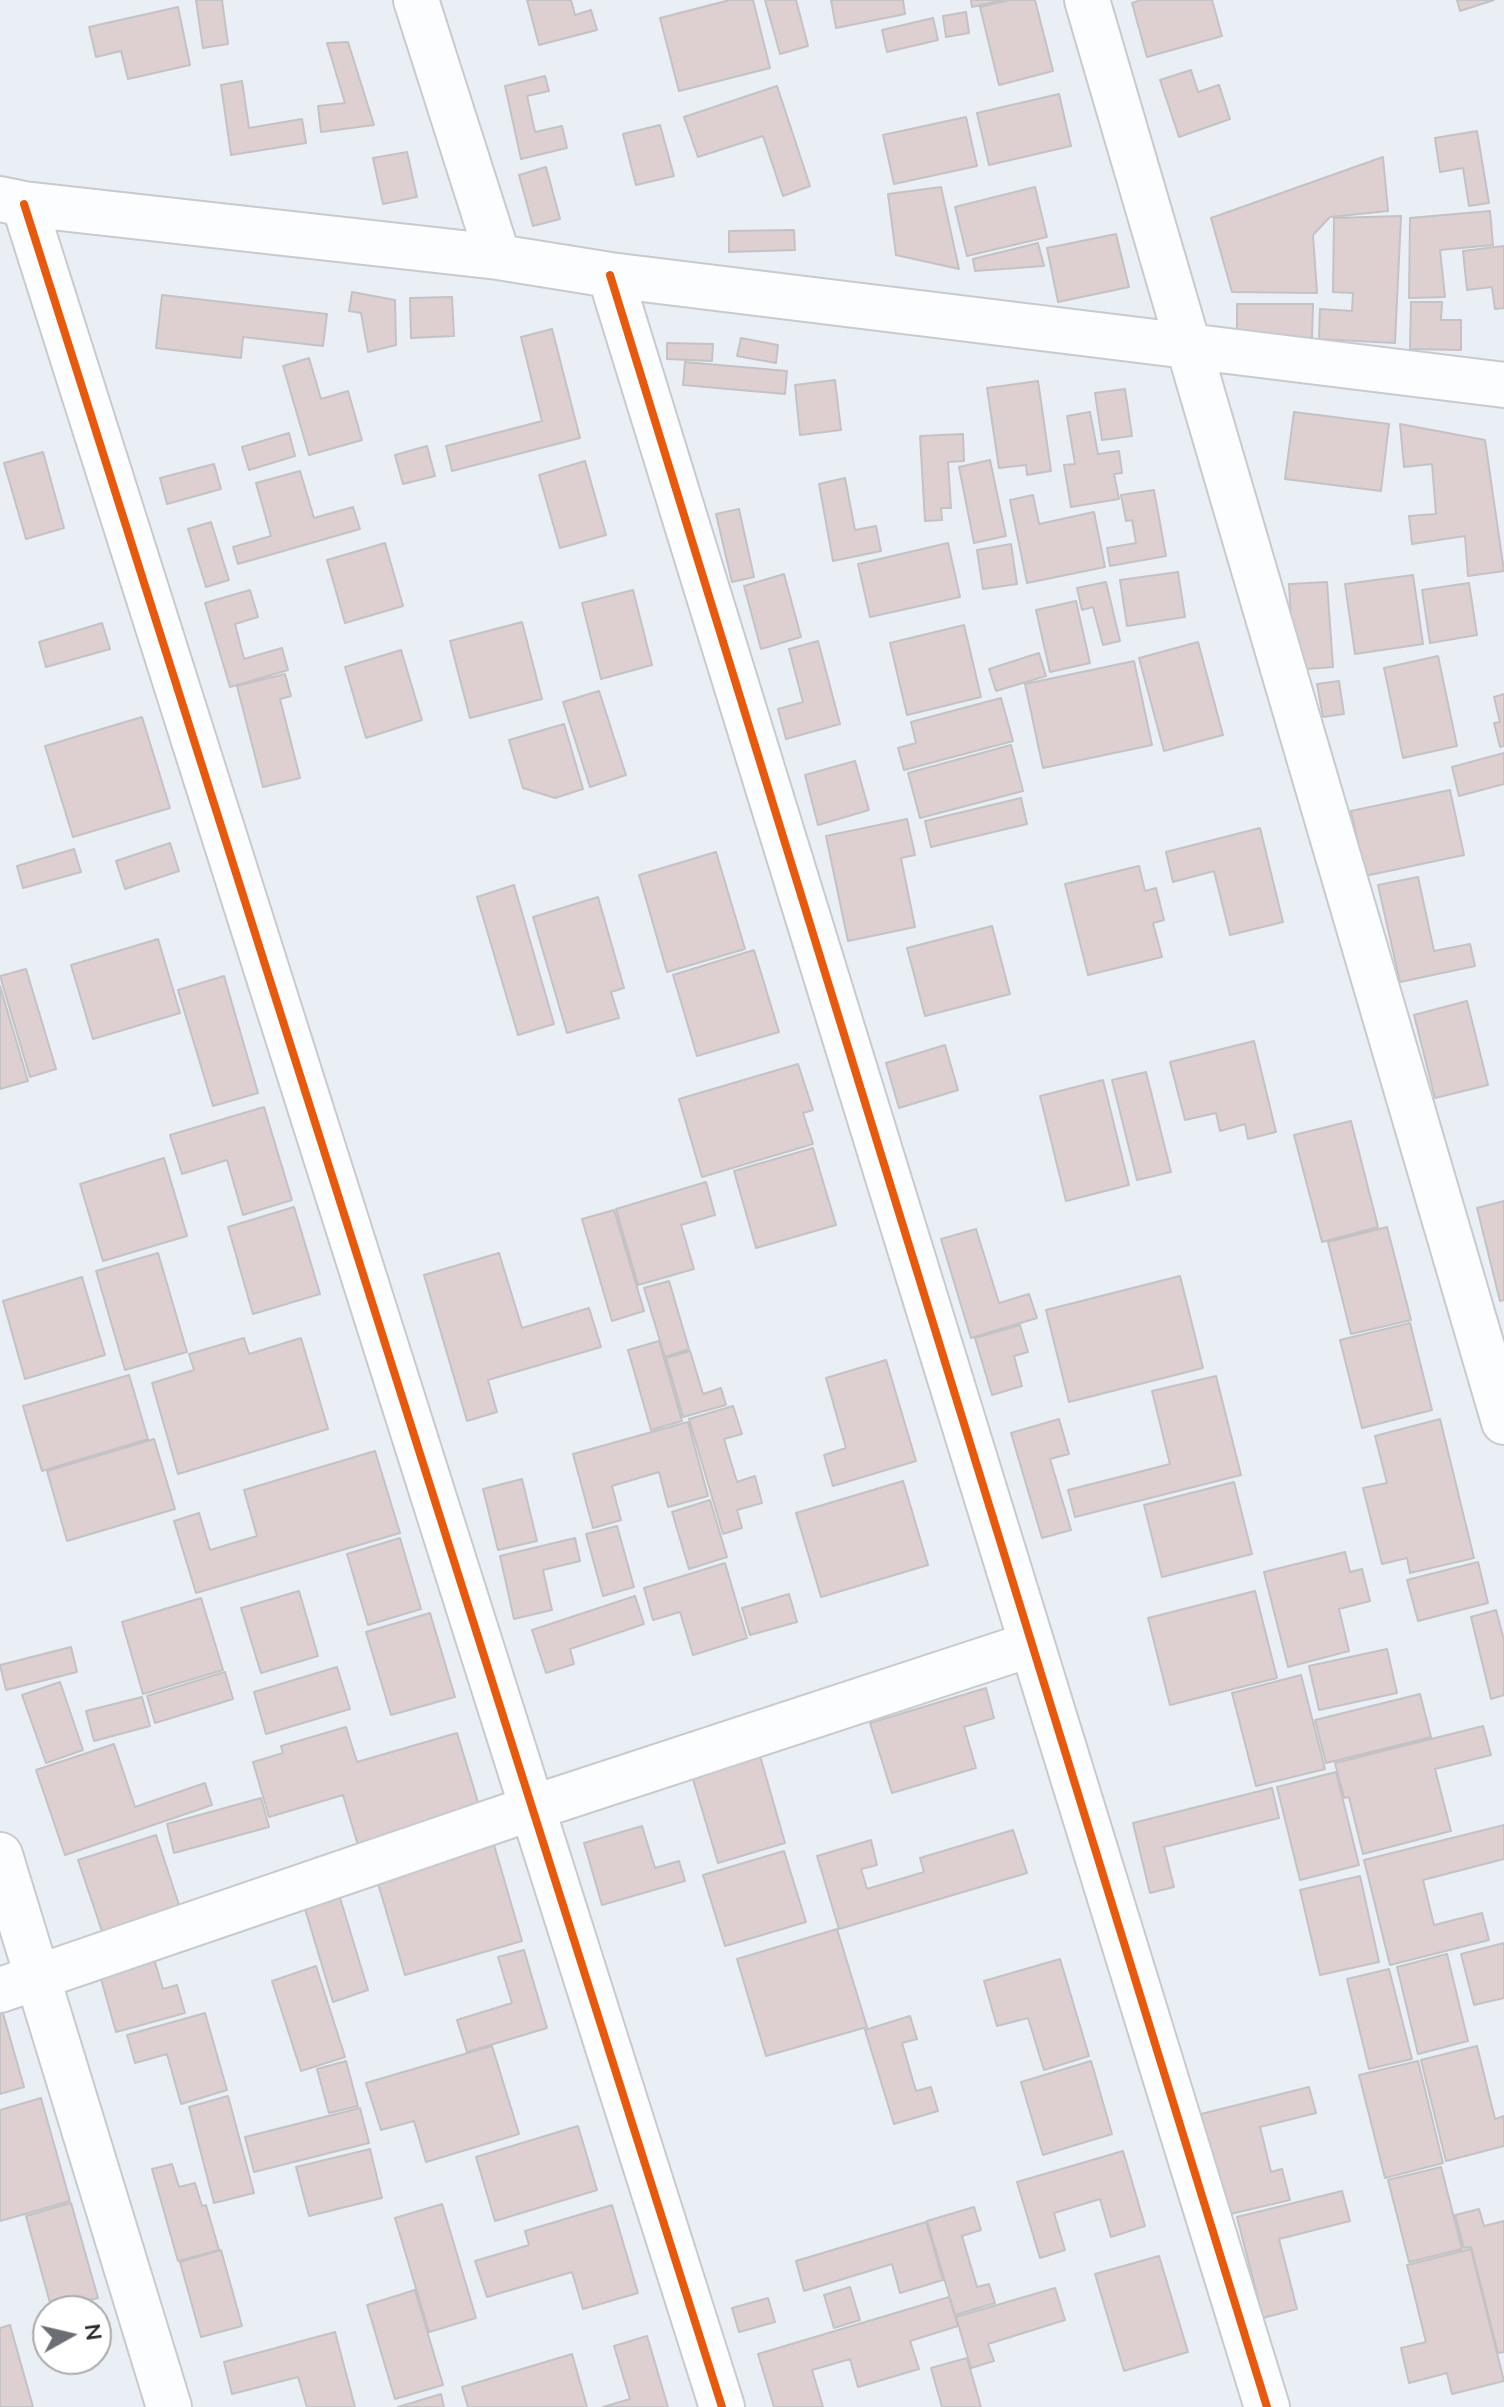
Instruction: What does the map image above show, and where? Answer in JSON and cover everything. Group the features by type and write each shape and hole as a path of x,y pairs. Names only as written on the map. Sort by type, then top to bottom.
{"street":[{"path":"416,0 498,257"},
{"path":"1087,0 1504,1422"},
{"path":"722,2407 532,1808 12,202 498,257 610,275 1504,385"},
{"path":"610,275 1267,2407"},
{"path":"19,1984 532,1808 1032,1644"},
{"path":"0,1855 19,1984 169,2407"}],"building":[{"path":"196,0 222,0 228,44 203,48"},
{"path":"527,0 571,0 575,15 591,10 597,30 539,45"},
{"path":"730,0 753,0 770,68 679,91 660,18"},
{"path":"765,0 796,0 808,46 780,54"},
{"path":"831,0 903,0 905,14 836,28"},
{"path":"971,0 1003,0 972,7"},
{"path":"1010,0 1035,0 1053,71 999,85 980,7"},
{"path":"1141,0 1212,0 1222,36 1147,57 1132,3"},
{"path":"1457,0 1494,0 1460,11"},
{"path":"178,7 190,65 128,79 121,51 96,57 89,27"},
{"path":"966,12 969,33 946,37 943,16"},
{"path":"933,18 938,40 887,52 882,30"},
{"path":"348,42 374,125 321,132 318,106 345,103 327,43"},
{"path":"1191,70 1198,92 1219,85 1230,119 1179,137 1160,80"},
{"path":"545,76 549,91 527,96 535,132 562,126 567,148 521,159 505,86"},
{"path":"242,81 249,128 302,119 306,143 231,155 221,85"},
{"path":"777,86 810,186 783,196 763,136 698,157 684,117"},
{"path":"1059,94 1071,146 989,165 977,113"},
{"path":"966,117 977,166 894,184 883,135"},
{"path":"660,125 674,176 636,185 623,134"},
{"path":"1477,131 1489,203 1469,206 1463,168 1440,172 1435,138"},
{"path":"407,152 417,197 383,204 373,158"},
{"path":"1383,157 1388,211 1330,217 1313,235 1317,293 1232,292 1211,218"},
{"path":"546,167 560,219 533,226 519,175"},
{"path":"941,187 959,269 896,255 888,194"},
{"path":"1035,187 1047,237 967,256 955,207"},
{"path":"1490,211 1493,245 1440,250 1445,297 1409,298 1410,218"},
{"path":"1401,216 1395,343 1319,339 1320,309 1352,311 1353,293 1333,292 1334,218"},
{"path":"794,230 795,250 729,252 729,231"},
{"path":"1116,234 1129,287 1058,302 1047,248"},
{"path":"1038,243 1044,266 975,271 973,259"},
{"path":"1504,246 1504,308 1495,309 1492,287 1467,290 1463,251"},
{"path":"352,292 395,300 396,345 368,352 361,313 349,311"},
{"path":"162,295 327,314 323,346 243,337 241,358 156,348"},
{"path":"452,297 454,336 411,338 410,298"},
{"path":"1411,302 1442,302 1441,320 1461,320 1461,350 1410,349"},
{"path":"1237,304 1313,304 1312,338 1237,338"},
{"path":"552,329 580,438 452,471 446,446 542,421 521,337"},
{"path":"741,338 778,345 776,363 737,356"},
{"path":"667,343 713,344 712,361 667,359"},
{"path":"309,358 321,399 348,391 362,440 309,455 283,366"},
{"path":"685,362 787,371 785,394 683,385"},
{"path":"835,380 841,430 800,435 795,385"},
{"path":"1038,381 1051,471 1027,475 1026,465 999,468 987,388"},
{"path":"1125,389 1132,436 1102,440 1095,393"},
{"path":"1090,412 1098,454 1119,451 1122,473 1114,474 1119,499 1071,507 1064,465 1075,464 1067,416"},
{"path":"1294,412 1389,424 1381,491 1285,479"},
{"path":"1400,424 1485,440 1504,571 1468,576 1465,536 1412,544 1409,516 1436,514 1432,464 1404,467"},
{"path":"289,433 295,456 249,470 242,447"},
{"path":"963,434 964,461 948,462 951,508 941,508 942,520 925,521 920,436"},
{"path":"427,446 435,476 403,484 395,455"},
{"path":"43,452 64,528 26,539 4,463"},
{"path":"990,460 1006,536 974,543 959,467"},
{"path":"585,461 606,535 560,548 539,475"},
{"path":"214,464 221,489 167,504 160,478"},
{"path":"300,471 314,518 353,507 360,529 238,564 233,547 271,536 256,483"},
{"path":"845,478 855,530 876,526 881,551 833,561 819,484"},
{"path":"1154,490 1166,556 1110,566 1107,548 1136,543 1132,520 1126,521 1121,495"},
{"path":"1033,495 1039,524 1094,512 1105,567 1027,583 1010,500"},
{"path":"739,509 754,577 732,582 716,514"},
{"path":"211,522 229,580 206,587 188,529"},
{"path":"385,543 403,606 345,623 327,560"},
{"path":"948,543 960,597 870,617 858,564"},
{"path":"1011,544 1017,584 983,589 977,550"},
{"path":"1178,572 1185,617 1127,626 1120,580"},
{"path":"784,574 801,637 761,649 744,586"},
{"path":"1413,575 1423,644 1355,654 1345,584"},
{"path":"1106,582 1120,641 1103,645 1093,607 1082,610 1077,588"},
{"path":"1327,582 1333,667 1294,670 1289,584"},
{"path":"1469,583 1477,635 1430,643 1422,590"},
{"path":"250,590 258,617 235,624 244,659 282,648 288,670 230,687 205,603"},
{"path":"633,590 652,665 601,679 582,603"},
{"path":"1076,601 1090,663 1050,672 1036,610"},
{"path":"522,622 542,699 470,718 450,641"},
{"path":"102,623 110,649 46,667 39,642"},
{"path":"964,625 981,697 907,715 890,643"},
{"path":"818,641 840,724 786,739 778,709 803,702 789,649"},
{"path":"1198,642 1223,735 1164,751 1139,658"},
{"path":"401,650 422,720 366,738 345,667"},
{"path":"1039,653 1046,676 996,691 989,669"},
{"path":"1438,656 1457,746 1403,758 1384,668"},
{"path":"1134,661 1152,745 1043,768 1025,684"},
{"path":"285,674 291,696 280,699 300,778 263,787 237,686"},
{"path":"1339,681 1344,714 1323,717 1317,684"},
{"path":"599,691 626,775 590,787 563,702"},
{"path":"1504,694 1504,746 1500,747 1494,723 1500,722 1494,697"},
{"path":"1001,698 1013,741 904,770 898,748 916,743 911,722"},
{"path":"142,717 170,808 73,837 45,746"},
{"path":"564,724 583,789 555,798 523,788 509,740"},
{"path":"1011,745 1023,791 920,818 908,773"},
{"path":"1504,753 1504,784 1459,796 1452,767"},
{"path":"855,761 869,810 818,825 805,775"},
{"path":"1450,790 1464,855 1365,876 1351,811"},
{"path":"1021,798 1027,824 931,847 925,821"},
{"path":"907,819 915,855 901,858 915,927 848,941 826,836"},
{"path":"1260,828 1283,922 1230,935 1214,871 1173,882 1166,852"},
{"path":"170,843 179,871 125,889 116,861"},
{"path":"74,849 81,872 23,888 17,866"},
{"path":"716,852 745,949 667,972 639,875"},
{"path":"1139,866 1145,891 1156,888 1164,920 1153,923 1162,957 1088,975 1065,884"},
{"path":"1418,877 1434,951 1470,944 1475,966 1400,982 1378,885"},
{"path":"514,885 554,1024 518,1035 477,897"},
{"path":"598,897 624,988 611,992 619,1018 567,1033 533,917"},
{"path":"992,926 1010,994 925,1016 907,948"},
{"path":"158,939 180,1013 93,1039 71,965"},
{"path":"754,950 779,1032 697,1056 673,975"},
{"path":"26,969 56,1069 30,1077 0,976"},
{"path":"224,976 258,1093 213,1106 178,990"},
{"path":"0,986 28,1081 0,1089"},
{"path":"1467,1001 1488,1085 1435,1098 1414,1015"},
{"path":"1254,1041 1276,1132 1248,1139 1245,1124 1220,1131 1216,1113 1185,1120 1170,1062"},
{"path":"945,1045 958,1090 899,1108 886,1063"},
{"path":"798,1064 813,1110 803,1113 813,1144 702,1177 679,1099"},
{"path":"1146,1072 1171,1172 1137,1180 1112,1080"},
{"path":"1103,1080 1129,1185 1066,1201 1040,1096"},
{"path":"264,1107 292,1200 243,1215 227,1160 182,1174 170,1135"},
{"path":"1351,1121 1378,1227 1322,1242 1294,1135"},
{"path":"813,1148 836,1225 756,1248 734,1171"},
{"path":"164,1158 187,1236 103,1261 80,1184"},
{"path":"706,1182 715,1215 681,1225 694,1269 638,1285 616,1209"},
{"path":"1504,1201 1504,1300 1500,1301 1477,1208"},
{"path":"294,1207 320,1294 253,1314 228,1227"},
{"path":"614,1210 644,1311 612,1321 582,1219"},
{"path":"1387,1227 1411,1320 1351,1334 1328,1242"},
{"path":"976,1229 999,1303 1029,1294 1037,1318 971,1338 941,1239"},
{"path":"158,1253 187,1352 125,1370 96,1271"},
{"path":"499,1253 522,1328 589,1308 601,1347 488,1380 497,1412 467,1421 424,1275"},
{"path":"1180,1276 1203,1368 1069,1402 1046,1310"},
{"path":"82,1277 105,1355 25,1379 3,1301"},
{"path":"669,1281 689,1349 665,1357 644,1288"},
{"path":"1410,1323 1432,1410 1362,1428 1340,1340"},
{"path":"1020,1325 1028,1352 1014,1356 1022,1386 992,1395 975,1338"},
{"path":"244,1338 249,1354 301,1338 328,1429 178,1474 152,1383 194,1370 189,1354"},
{"path":"659,1341 682,1421 651,1430 628,1350"},
{"path":"690,1351 703,1394 721,1388 726,1405 683,1417 666,1358"},
{"path":"886,1360 916,1461 833,1486 824,1455 846,1448 826,1378"},
{"path":"129,1375 148,1439 42,1471 23,1406"},
{"path":"1216,1376 1241,1475 1075,1517 1068,1490 1170,1464 1152,1391"},
{"path":"733,1406 742,1434 724,1439 737,1482 755,1476 762,1503 737,1510 742,1528 723,1534 689,1419"},
{"path":"1059,1419 1069,1454 1050,1459 1071,1530 1042,1538 1011,1433"},
{"path":"1440,1419 1474,1558 1410,1573 1407,1558 1382,1564 1363,1488 1387,1483 1375,1436"},
{"path":"688,1422 708,1496 668,1507 659,1472 612,1486 621,1520 593,1528 573,1454"},
{"path":"154,1439 175,1509 67,1541 47,1471"},
{"path":"375,1451 400,1533 196,1593 174,1521 199,1513 210,1550 257,1536 244,1490"},
{"path":"522,1479 537,1541 498,1550 483,1489"},
{"path":"903,1481 928,1565 821,1597 796,1513"},
{"path":"1234,1482 1252,1554 1162,1577 1144,1505"},
{"path":"710,1500 727,1557 689,1569 672,1512"},
{"path":"617,1526 634,1587 603,1596 586,1534"},
{"path":"400,1538 421,1609 368,1625 347,1554"},
{"path":"575,1538 580,1561 543,1570 552,1610 514,1619 500,1556"},
{"path":"1345,1552 1350,1572 1362,1569 1370,1601 1339,1609 1349,1651 1288,1667 1264,1572"},
{"path":"1478,1562 1488,1603 1418,1621 1407,1580"},
{"path":"725,1563 747,1638 693,1655 680,1612 653,1620 644,1588"},
{"path":"299,1591 318,1656 261,1673 241,1608"},
{"path":"1255,1591 1277,1678 1170,1705 1148,1618"},
{"path":"789,1594 797,1622 750,1635 742,1608"},
{"path":"635,1596 644,1624 570,1649 574,1664 546,1673 532,1630"},
{"path":"201,1598 223,1670 143,1694 122,1622"},
{"path":"1496,1610 1504,1640 1504,1695 1491,1699 1471,1617"},
{"path":"430,1613 455,1697 391,1715 366,1632"},
{"path":"71,1647 77,1672 6,1690 0,1665"},
{"path":"1387,1649 1397,1693 1319,1710 1309,1666"},
{"path":"337,1667 350,1709 266,1734 254,1692"},
{"path":"225,1672 233,1699 155,1723 147,1696"},
{"path":"1301,1675 1325,1769 1256,1786 1232,1693"},
{"path":"60,1682 83,1750 46,1763 22,1695"},
{"path":"986,1688 994,1718 964,1727 976,1768 892,1793 870,1723"},
{"path":"1420,1694 1431,1737 1326,1763 1315,1720"},
{"path":"142,1697 150,1726 94,1741 86,1711"},
{"path":"1483,1726 1491,1755 1435,1769 1451,1831 1363,1854 1349,1797 1344,1798 1335,1763"},
{"path":"346,1727 357,1762 457,1733 484,1822 362,1859 343,1795 269,1817 253,1762 283,1753 281,1746"},
{"path":"114,1744 135,1807 205,1783 212,1805 65,1855 36,1770"},
{"path":"760,1756 785,1843 718,1863 692,1776"},
{"path":"1336,1772 1359,1865 1300,1880 1277,1787"},
{"path":"1272,1788 1279,1818 1164,1847 1174,1887 1150,1893 1133,1823"},
{"path":"261,1798 269,1827 174,1853 167,1824"},
{"path":"1504,1825 1504,1859 1423,1880 1434,1925 1482,1913 1489,1940 1390,1965 1364,1860"},
{"path":"642,1826 655,1868 679,1861 685,1881 602,1905 584,1843"},
{"path":"1013,1830 1027,1873 839,1929 817,1856 871,1840 877,1865 861,1869 867,1889 924,1872 920,1858"},
{"path":"156,1835 183,1917 106,1943 78,1860"},
{"path":"494,1845 522,1941 405,1975 377,1880"},
{"path":"784,1851 806,1922 725,1946 703,1875"},
{"path":"1360,1876 1379,1962 1320,1975 1300,1890"},
{"path":"340,1898 368,1990 333,2002 305,1909"},
{"path":"837,1929 867,2027 766,2056 737,1959"},
{"path":"1504,1943 1504,1998 1474,2005 1461,1954"},
{"path":"524,1950 547,2028 467,2052 457,2020 512,2003 498,1957"},
{"path":"152,1952 163,1989 177,1985 185,2013 116,2032 98,1968"},
{"path":"1447,1954 1468,2041 1418,2054 1397,1967"},
{"path":"1060,1959 1089,2056 1044,2070 1028,2018 997,2026 984,1981"},
{"path":"316,1966 345,2057 301,2071 272,1981"},
{"path":"1389,1969 1412,2059 1369,2069 1347,1979"},
{"path":"0,2011 24,2087 0,2094"},
{"path":"205,2013 227,2090 181,2104 167,2054 135,2063 127,2035"},
{"path":"910,2016 917,2039 902,2043 916,2091 931,2087 938,2111 894,2124 865,2030"},
{"path":"492,2046 519,2134 426,2162 414,2121 381,2130 366,2083"},
{"path":"1477,2046 1495,2119 1504,2116 1504,2146 1446,2161 1421,2060"},
{"path":"346,2061 358,2106 329,2113 317,2069"},
{"path":"1091,2061 1112,2134 1043,2155 1021,2082"},
{"path":"1418,2061 1443,2163 1385,2178 1359,2075"},
{"path":"1309,2087 1316,2113 1260,2127 1271,2172 1282,2169 1290,2200 1226,2215 1201,2114"},
{"path":"228,2096 254,2193 214,2203 189,2107"},
{"path":"41,2098 70,2201 0,2221 0,2110"},
{"path":"360,2108 369,2143 254,2172 245,2137"},
{"path":"578,2126 597,2190 495,2221 476,2157"},
{"path":"370,2149 382,2198 309,2216 296,2167"},
{"path":"1123,2151 1145,2226 1111,2237 1100,2199 1054,2213 1065,2250 1040,2258 1017,2182"},
{"path":"172,2164 179,2187 195,2183 202,2206 206,2205 219,2250 178,2261 152,2169"},
{"path":"1441,2167 1462,2249 1409,2262 1388,2180"},
{"path":"1342,2191 1350,2221 1279,2239 1297,2309 1263,2318 1237,2217"},
{"path":"71,2203 97,2295 48,2295 26,2216"},
{"path":"442,2204 476,2318 429,2332 395,2218"},
{"path":"612,2205 638,2293 583,2309 572,2272 487,2297 475,2261 529,2245 525,2231"},
{"path":"974,2207 981,2230 962,2236 977,2287 989,2284 995,2303 955,2315 927,2221"},
{"path":"1479,2209 1484,2226 1504,2221 1504,2352 1498,2353 1471,2247 1464,2248 1455,2215"},
{"path":"926,2222 943,2280 900,2293 892,2264 804,2291 796,2261"},
{"path":"1471,2249 1504,2381 1452,2394 1447,2373 1409,2383 1401,2348 1426,2342 1407,2265"},
{"path":"221,2250 242,2326 201,2337 180,2262"},
{"path":"1159,2256 1188,2352 1124,2371 1095,2274"},
{"path":"850,2287 860,2320 834,2328 824,2295"},
{"path":"1055,2288 1065,2320 988,2344 994,2361 971,2368 956,2317"},
{"path":"415,2290 443,2385 395,2399 367,2305"},
{"path":"949,2297 958,2326 910,2341 919,2369 858,2387 850,2359 812,2370 823,2407 774,2407 758,2354"},
{"path":"768,2298 775,2322 739,2332 732,2308"},
{"path":"10,2325 33,2407 0,2407 0,2328"},
{"path":"335,2332 355,2407 307,2407 298,2377 232,2394 224,2362"},
{"path":"647,2336 668,2407 603,2407 630,2399 614,2346"},
{"path":"572,2354 587,2407 468,2407 462,2387"},
{"path":"967,2358 981,2407 942,2407 931,2368"},
{"path":"441,2394 444,2407 398,2407"}],"cycle path":[{"path":"24,204 722,2407"},
{"path":"610,275 1267,2407"}]}
